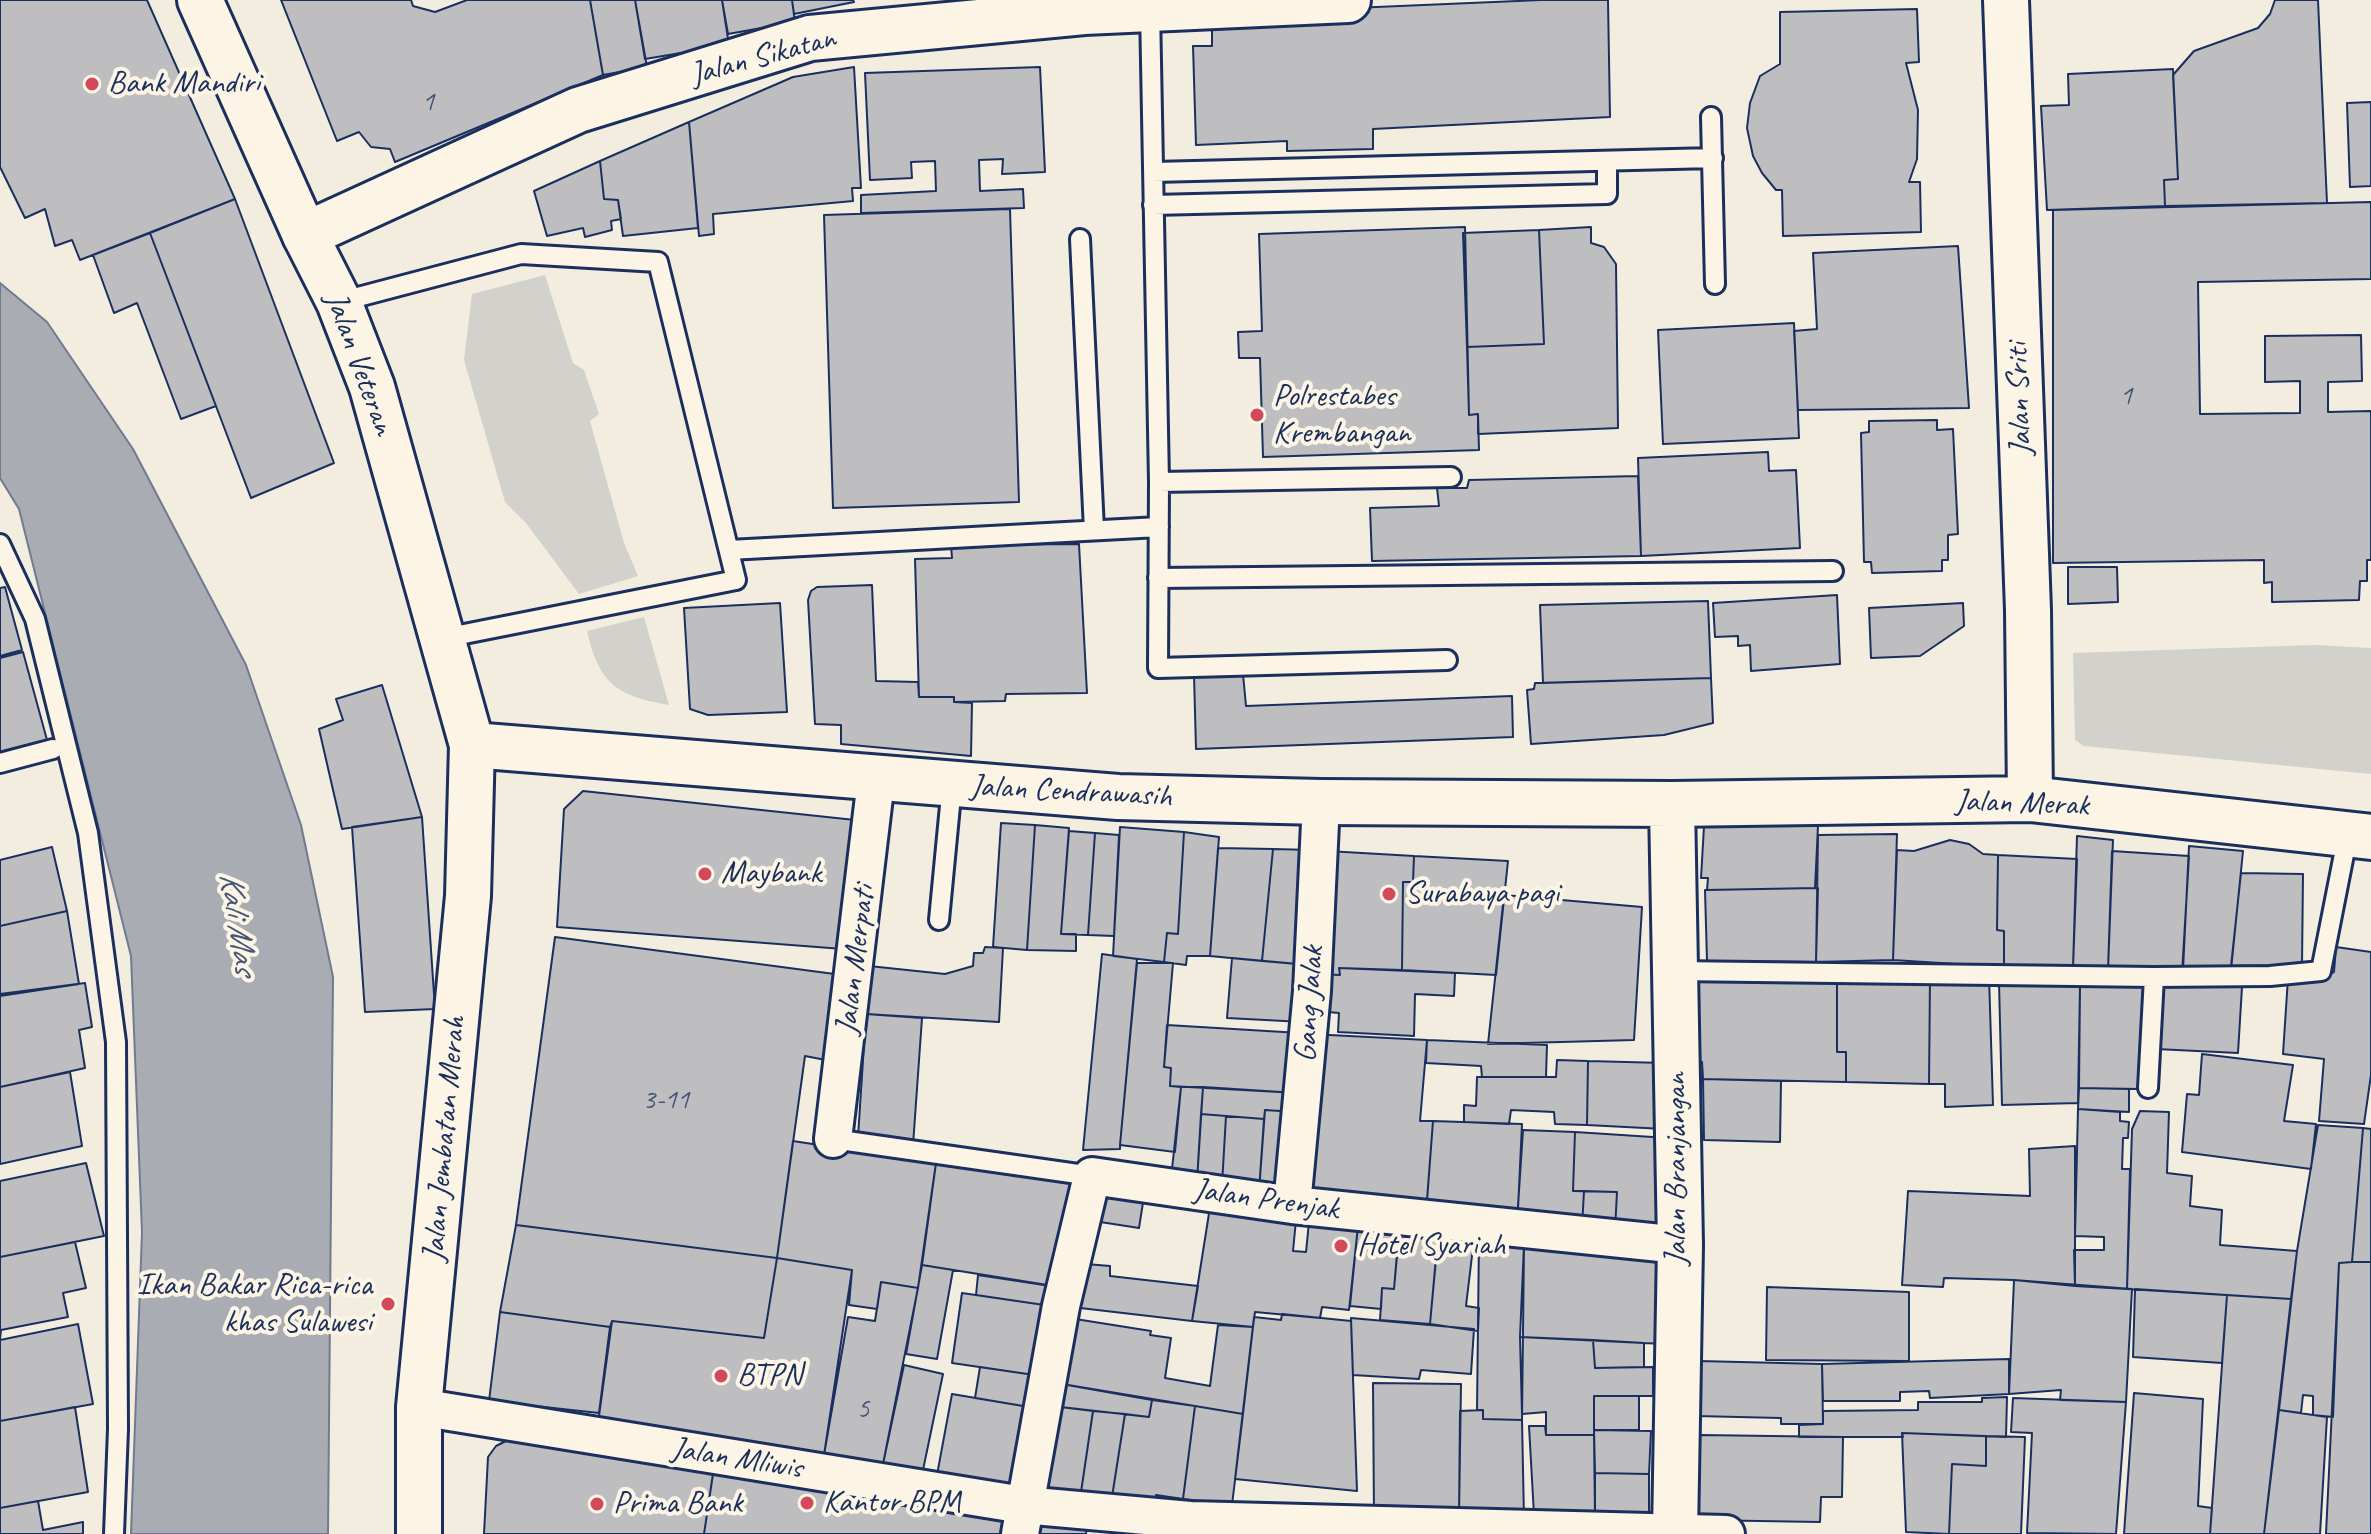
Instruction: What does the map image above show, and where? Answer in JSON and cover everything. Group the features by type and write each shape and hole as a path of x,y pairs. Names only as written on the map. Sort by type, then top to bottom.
{"street":[{"name":"Jalan Veteran","path":"200,0 305,235 339,302 372,387 472,745"},
{"name":"Jalan Sikatan","path":"305,235 578,110 810,38 1122,6 1348,0"},
{"name":"Jalan Sriti","path":"2006,0 2028,610 2030,799"},
{"name":"Jalan Cendrawasih","path":"472,745 876,780 1118,797 1321,802 1672,804"},
{"name":"Jalan Jembatan Merah","path":"419,1534 419,1407 468,896 472,745"},
{"name":"Jalan Merpati","path":"833,1139 876,780"},
{"name":"Jalan Merak","path":"1672,804 2030,799 2359,835"},
{"name":"Gang Jalak","path":"1292,1205 1312,991 1321,802"},
{"name":"Jalan Branjangan","path":"1672,804 1680,1245 1675,1532"},
{"name":"Jalan Prenjak","path":"1092,1176 1292,1205 1680,1245"},
{"path":"1022,1520 1061,1306 1092,1176"},
{"name":"Jalan Mliwis","path":"419,1407 1022,1520 1190,1520 1726,1534"}],"lane":[{"path":"1122,6 1154,172 1159,482 1158,668 1447,660"},
{"path":"1711,117 1715,284"},
{"path":"1154,172 1713,158"},
{"path":"1153,205 1607,194 1607,161"},
{"path":"1080,239 1094,530"},
{"path":"339,302 521,254 658,262 736,580 444,638"},
{"path":"1159,482 1451,477"},
{"path":"729,550 1159,527"},
{"path":"0,544 35,619 88,833 116,1042 118,1429 114,1534"},
{"path":"1158,578 1833,571"},
{"path":"0,763 53,749"},
{"path":"939,920 952,785"},
{"path":"1675,971 2154,977 2270,976 2321,971 2359,835"},
{"path":"2148,1088 2154,977"},
{"path":"833,1139 1092,1176"}],"shaded area":[{"path":"545,275 573,363 584,370 599,414 590,421 624,543 638,576 579,594 526,523 505,502 464,360 472,294"},
{"path":"644,617 669,705 623,692 605,675 592,649 587,631"},
{"path":"2315,645 2371,648 2371,774 2084,746 2075,740 2073,653"}],"water":[{"name":"Kali Mas","path":"0,283 47,322 133,449 246,665 301,825 333,977 328,1534 131,1534 142,1232 131,956 19,509 0,478"}],"building":[{"name":"Bank Mandiri","path":"0,0 147,0 235,199 80,260 72,240 55,246 45,209 25,218 0,167"},
{"path":"281,0 411,0 413,6 435,12 467,0 590,0 603,75 395,162 390,149 371,147 359,132 337,141"},
{"path":"590,0 635,0 647,67 603,75"},
{"path":"635,0 722,0 729,45 645,59"},
{"path":"722,0 792,0 795,22 728,34"},
{"path":"792,0 853,0 854,2 794,14"},
{"path":"1608,0 1610,117 1373,129 1373,149 1287,151 1287,141 1196,145 1193,46 1212,46 1212,14"},
{"path":"2275,0 2318,0 2327,203 2165,206 2164,180 2178,179 2173,75 2194,51 2258,28 2270,14"},
{"path":"1917,9 1919,62 1906,63 1918,110 1917,159 1909,182 1920,182 1921,232 1783,236 1782,190 1776,190 1762,173 1753,156 1747,128 1750,103 1760,76 1780,64 1780,12"},
{"path":"854,67 861,188 852,188 853,201 713,214 714,234 699,236 689,122 793,77"},
{"path":"1040,67 1045,172 1002,174 1003,159 979,160 980,191 1023,189 1024,208 861,213 861,195 936,191 935,161 911,162 912,178 870,180 865,73"},
{"path":"2173,69 2178,179 2164,180 2165,206 2047,210 2041,106 2069,105 2068,74"},
{"path":"2371,102 2371,186 2350,187 2347,103"},
{"path":"689,122 698,228 623,236 618,200 604,199 600,161"},
{"path":"600,161 604,199 618,200 621,219 611,221 612,230 585,237 583,228 547,236 534,191"},
{"path":"235,199 334,463 251,498 150,233"},
{"path":"2371,202 2371,279 2198,282 2200,414 2300,413 2300,381 2265,382 2265,336 2361,335 2362,381 2328,382 2328,412 2371,411 2371,560 2367,560 2367,581 2360,581 2359,600 2272,602 2272,582 2264,583 2264,560 2053,563 2053,210"},
{"path":"1010,209 1019,502 833,508 824,215"},
{"path":"1465,227 1469,415 1478,414 1479,450 1263,457 1260,358 1239,358 1238,332 1262,331 1259,234"},
{"path":"1591,227 1591,243 1604,247 1616,264 1618,428 1478,434 1478,414 1469,415 1467,347 1544,344 1539,230"},
{"path":"1539,230 1544,344 1467,347 1463,233"},
{"path":"150,233 216,406 181,419 137,303 114,313 93,255"},
{"path":"1958,246 1969,408 1798,410 1794,331 1817,329 1813,253"},
{"path":"1794,323 1799,438 1663,444 1658,330"},
{"path":"1937,420 1937,430 1953,429 1958,534 1948,535 1948,560 1942,560 1942,571 1872,573 1871,562 1864,562 1861,433 1869,432 1869,421"},
{"path":"1768,452 1769,471 1796,470 1800,548 1641,556 1638,458"},
{"path":"1638,476 1641,556 1372,561 1370,508 1439,506 1437,488 1467,488 1469,480"},
{"path":"1079,544 1087,693 1006,694 1005,701 954,702 954,697 919,697 915,559 952,558 951,545"},
{"path":"2068,567 2117,567 2118,602 2068,604"},
{"path":"872,585 876,681 918,682 919,697 954,697 954,702 972,703 971,756 841,744 841,725 815,724 808,600 811,591 817,587"},
{"path":"5,587 22,650 0,656 0,588"},
{"path":"1837,595 1840,664 1751,671 1750,645 1738,646 1738,636 1715,637 1713,603"},
{"path":"1708,601 1711,678 1543,683 1540,605"},
{"path":"780,603 787,712 708,715 690,709 684,608"},
{"path":"1963,603 1964,626 1920,656 1871,658 1869,608"},
{"path":"23,652 47,740 0,752 0,658"},
{"path":"1243,674 1246,706 1512,696 1513,737 1196,749 1194,675"},
{"path":"1711,678 1713,723 1664,735 1531,744 1527,690 1534,689 1535,683"},
{"path":"382,685 422,817 342,829 319,729 343,720 336,699"},
{"name":"Maybank","path":"583,791 855,820 843,949 557,927 564,809"},
{"path":"1705,809 1818,826 1815,888 1707,890 1708,878 1701,878"},
{"path":"422,817 435,1009 365,1012 352,827"},
{"path":"1001,823 1035,825 1027,950 993,947"},
{"path":"1035,825 1069,828 1061,934 1076,934 1076,951 1027,950"},
{"path":"1120,827 1184,832 1178,934 1167,933 1164,962 1113,956"},
{"path":"1069,831 1095,833 1088,935 1061,934"},
{"path":"1184,832 1219,837 1210,956 1187,956 1186,965 1164,962 1167,933 1178,934"},
{"path":"1095,833 1119,835 1114,936 1088,935"},
{"path":"1897,834 1893,960 1816,962 1818,835"},
{"path":"2077,836 2113,840 2108,970 2073,968"},
{"path":"1950,840 1969,844 1983,854 1998,855 1997,930 2004,931 2004,967 1893,960 1897,850 1914,851"},
{"path":"2189,846 2243,851 2231,970 2183,970"},
{"path":"52,847 67,911 0,926 0,860"},
{"path":"1218,848 1273,849 1262,961 1210,956"},
{"path":"1273,849 1312,850 1309,965 1262,961"},
{"path":"1327,851 1414,856 1413,882 1403,882 1402,970 1339,968 1340,975 1316,974"},
{"path":"2112,851 2189,856 2182,974 2108,970"},
{"path":"1998,855 2077,859 2073,968 2004,967 2004,931 1997,930"},
{"path":"1414,856 1508,861 1496,975 1402,970 1403,882 1413,882"},
{"path":"2241,873 2303,874 2302,965 2231,966"},
{"path":"1818,888 1816,962 1707,961 1705,890"},
{"path":"1504,895 1642,907 1634,1040 1488,1044"},
{"path":"67,911 79,984 0,996 0,926"},
{"path":"555,937 842,975 831,1061 805,1056 777,1258 516,1225"},
{"path":"985,947 1003,948 999,1022 866,1014 869,966 945,974 973,966 974,953 983,953"},
{"path":"2336,947 2371,952 2371,1075 2364,1124 2319,1121 2324,1059 2283,1054 2288,978 2326,977 2334,972"},
{"path":"1102,954 1137,959 1120,1149 1083,1150"},
{"path":"1232,958 1309,965 1303,1022 1227,1018"},
{"path":"1137,963 1173,963 1164,1067 1171,1068 1170,1086 1181,1087 1175,1152 1120,1145"},
{"path":"1339,968 1455,973 1454,996 1415,994 1414,1036 1338,1032 1339,1013 1317,1011 1319,974 1340,975"},
{"path":"1989,976 1993,1105 1945,1107 1945,1084 1929,1084 1930,977"},
{"path":"1697,977 1837,978 1837,1052 1846,1052 1846,1082 1703,1079 1702,1062 1697,1061"},
{"path":"1930,977 1929,1084 1846,1082 1846,1052 1837,1052 1837,978"},
{"path":"2145,981 2139,1089 2079,1088 2080,985"},
{"path":"1999,982 2080,985 2078,1103 2002,1105"},
{"path":"2160,982 2242,987 2238,1053 2156,1049"},
{"path":"85,983 92,1027 79,1030 85,1068 0,1087 0,994"},
{"path":"866,1014 922,1018 913,1145 858,1137"},
{"path":"1167,1025 1300,1033 1297,1093 1170,1086 1171,1068 1164,1067"},
{"path":"1310,1034 1427,1040 1420,1121 1433,1121 1426,1213 1300,1199"},
{"path":"1427,1040 1547,1045 1546,1077 1482,1077 1481,1066 1426,1063"},
{"path":"2202,1054 2293,1065 2284,1121 2316,1124 2311,1169 2182,1152 2187,1094 2199,1095"},
{"path":"1557,1060 1588,1061 1587,1125 1555,1124 1554,1112 1511,1110 1509,1124 1464,1122 1464,1105 1476,1106 1477,1077 1556,1077"},
{"path":"1588,1061 1664,1063 1664,1129 1587,1125"},
{"path":"70,1072 82,1146 0,1164 0,1087"},
{"path":"1703,1079 1781,1081 1780,1142 1704,1140"},
{"path":"1181,1087 1203,1087 1197,1181 1171,1178"},
{"path":"1203,1087 1297,1093 1295,1112 1265,1110 1264,1119 1201,1114"},
{"path":"2079,1088 2129,1089 2129,1112 2078,1109"},
{"path":"2078,1109 2120,1112 2120,1121 2129,1122 2128,1138 2123,1138 2122,1169 2130,1169 2127,1289 2075,1286 2074,1250 2104,1250 2104,1237 2075,1236"},
{"path":"1265,1110 1295,1112 1289,1194 1259,1191"},
{"path":"2140,1111 2169,1112 2167,1173 2192,1176 2190,1206 2222,1210 2220,1245 2297,1251 2291,1299 2127,1289 2132,1129"},
{"path":"1201,1114 1226,1116 1222,1185 1197,1181"},
{"path":"1226,1116 1264,1119 1259,1191 1222,1185"},
{"path":"1433,1121 1522,1124 1518,1209 1427,1201"},
{"path":"2318,1125 2363,1128 2352,1262 2339,1263 2333,1417 2313,1415 2313,1396 2303,1395 2301,1413 2279,1410 2297,1251"},
{"path":"2363,1128 2371,1129 2371,1262 2352,1262"},
{"path":"1523,1130 1575,1132 1573,1191 1584,1191 1582,1227 1517,1221"},
{"path":"1575,1132 1668,1138 1667,1232 1615,1230 1617,1192 1573,1191"},
{"path":"793,1141 936,1163 918,1288 881,1282 877,1309 849,1305 852,1270 777,1258"},
{"path":"2075,1146 2075,1286 1944,1278 1943,1287 1902,1285 1908,1191 2030,1196 2029,1149"},
{"path":"86,1163 104,1236 0,1257 0,1181"},
{"path":"936,1163 1081,1182 1060,1287 922,1265"},
{"path":"1098,1189 1144,1196 1139,1228 1094,1221"},
{"path":"1584,1191 1617,1192 1615,1230 1582,1227"},
{"path":"1210,1207 1296,1220 1293,1251 1306,1252 1309,1222 1358,1226 1349,1310 1322,1307 1320,1318 1255,1312 1253,1327 1192,1321"},
{"path":"1400,1223 1439,1227 1430,1324 1380,1320 1382,1288 1394,1289"},
{"path":"516,1225 777,1258 764,1338 612,1321 610,1327 500,1312"},
{"path":"1358,1226 1399,1230 1394,1289 1382,1288 1381,1309 1350,1306"},
{"path":"1438,1235 1474,1239 1466,1306 1479,1308 1478,1331 1430,1324"},
{"path":"1479,1238 1524,1244 1522,1420 1483,1419 1483,1410 1477,1410"},
{"path":"75,1242 86,1288 63,1293 68,1317 1,1330 0,1340 0,1257"},
{"path":"1524,1244 1656,1254 1664,1344 1520,1337"},
{"name":"BTPN","path":"777,1258 852,1270 824,1455 598,1423 612,1321 764,1338"},
{"path":"2371,1262 2371,1534 2326,1534 2339,1263"},
{"path":"1086,1264 1110,1266 1110,1276 1198,1286 1192,1321 1080,1308"},
{"path":"922,1265 953,1270 937,1359 906,1354"},
{"path":"978,1275 1057,1287 1051,1306 976,1295"},
{"path":"2014,1280 2132,1289 2126,1402 2060,1400 2061,1390 2009,1394"},
{"path":"881,1282 918,1288 883,1464 824,1455 848,1317 875,1321"},
{"path":"1767,1287 1909,1292 1909,1361 1766,1360"},
{"path":"2135,1289 2227,1295 2222,1363 2133,1357"},
{"path":"962,1293 1051,1306 1041,1376 952,1363"},
{"path":"2227,1295 2291,1299 2264,1534 2210,1534"},
{"path":"500,1312 610,1327 599,1413 489,1401"},
{"path":"1282,1314 1351,1321 1357,1491 1235,1479 1254,1317 1281,1320"},
{"path":"1069,1318 1151,1331 1150,1335 1171,1338 1165,1378 1210,1386 1218,1325 1253,1327 1243,1414 1056,1383"},
{"path":"1351,1318 1474,1329 1471,1374 1421,1370 1419,1379 1353,1375"},
{"path":"78,1324 93,1404 0,1421 0,1340"},
{"path":"1520,1337 1593,1340 1595,1368 1653,1367 1653,1396 1594,1396 1594,1435 1546,1435 1546,1412 1522,1414"},
{"path":"1593,1340 1644,1343 1644,1367 1595,1368"},
{"path":"2009,1359 2009,1394 1930,1398 1929,1391 1900,1392 1900,1401 1823,1401 1822,1364"},
{"path":"1699,1361 1822,1364 1823,1424 1781,1424 1781,1418 1696,1416"},
{"path":"904,1365 943,1374 923,1470 883,1464"},
{"path":"980,1367 1041,1376 1035,1408 975,1398"},
{"path":"1056,1383 1152,1400 1149,1417 1052,1406"},
{"path":"1373,1383 1461,1384 1459,1516 1374,1517"},
{"path":"2134,1393 2203,1399 2198,1506 2212,1508 2210,1534 2124,1534"},
{"path":"952,1394 1035,1408 1020,1489 937,1475"},
{"path":"1594,1396 1639,1396 1639,1430 1594,1430"},
{"path":"2007,1397 2006,1437 1902,1433 1903,1437 1799,1437 1799,1425 1823,1424 1823,1411 1918,1410 1918,1402 1982,1402 1982,1398"},
{"path":"2013,1398 2126,1402 2116,1534 2027,1533 2032,1433 2011,1432"},
{"path":"1152,1400 1195,1406 1183,1499 1156,1495 1155,1505 1112,1497 1125,1414 1149,1417"},
{"path":"1052,1406 1093,1411 1080,1499 1037,1493"},
{"path":"1195,1406 1243,1414 1232,1505 1183,1499"},
{"path":"75,1407 88,1492 0,1508 0,1421"},
{"path":"1483,1410 1483,1419 1522,1420 1524,1519 1459,1516 1460,1411"},
{"path":"2279,1410 2327,1417 2320,1534 2264,1534"},
{"path":"1093,1411 1125,1414 1112,1497 1080,1499"},
{"path":"1529,1426 1545,1426 1546,1435 1594,1435 1595,1518 1534,1515"},
{"path":"1594,1430 1651,1431 1649,1474 1595,1473"},
{"path":"1902,1433 1986,1436 1986,1466 1952,1464 1949,1534 1906,1532"},
{"path":"1700,1435 1843,1437 1842,1497 1821,1497 1820,1522 1698,1520"},
{"path":"1986,1436 2025,1437 2021,1534 1949,1534 1952,1464 1986,1466"},
{"name":"Prima Bank","path":"508,1440 713,1474 704,1534 484,1534 488,1457 496,1446"},
{"name":"Kantor BPM","path":"714,1467 1013,1519 1011,1534 704,1534"},
{"path":"1595,1473 1649,1474 1649,1519 1595,1518"},
{"path":"38,1501 43,1530 83,1522 83,1534 0,1534 0,1508"},
{"path":"1029,1520 1087,1524 1086,1534 1027,1534"}],"place":[{"name":"Bank Mandiri","path":"92,84"},
{"name":"Polrestabes Krembangan","path":"1257,415"},
{"name":"Maybank","path":"705,874"},
{"name":"Surabaya pagi","path":"1389,894"},
{"name":"Hotel Syariah","path":"1341,1246"},
{"name":"Ikan Bakar Rica-rica khas Sulawesi","path":"388,1304"},
{"name":"BTPN","path":"721,1376"},
{"name":"Kantor BPM","path":"807,1503"},
{"name":"Prima Bank","path":"597,1504"}]}
